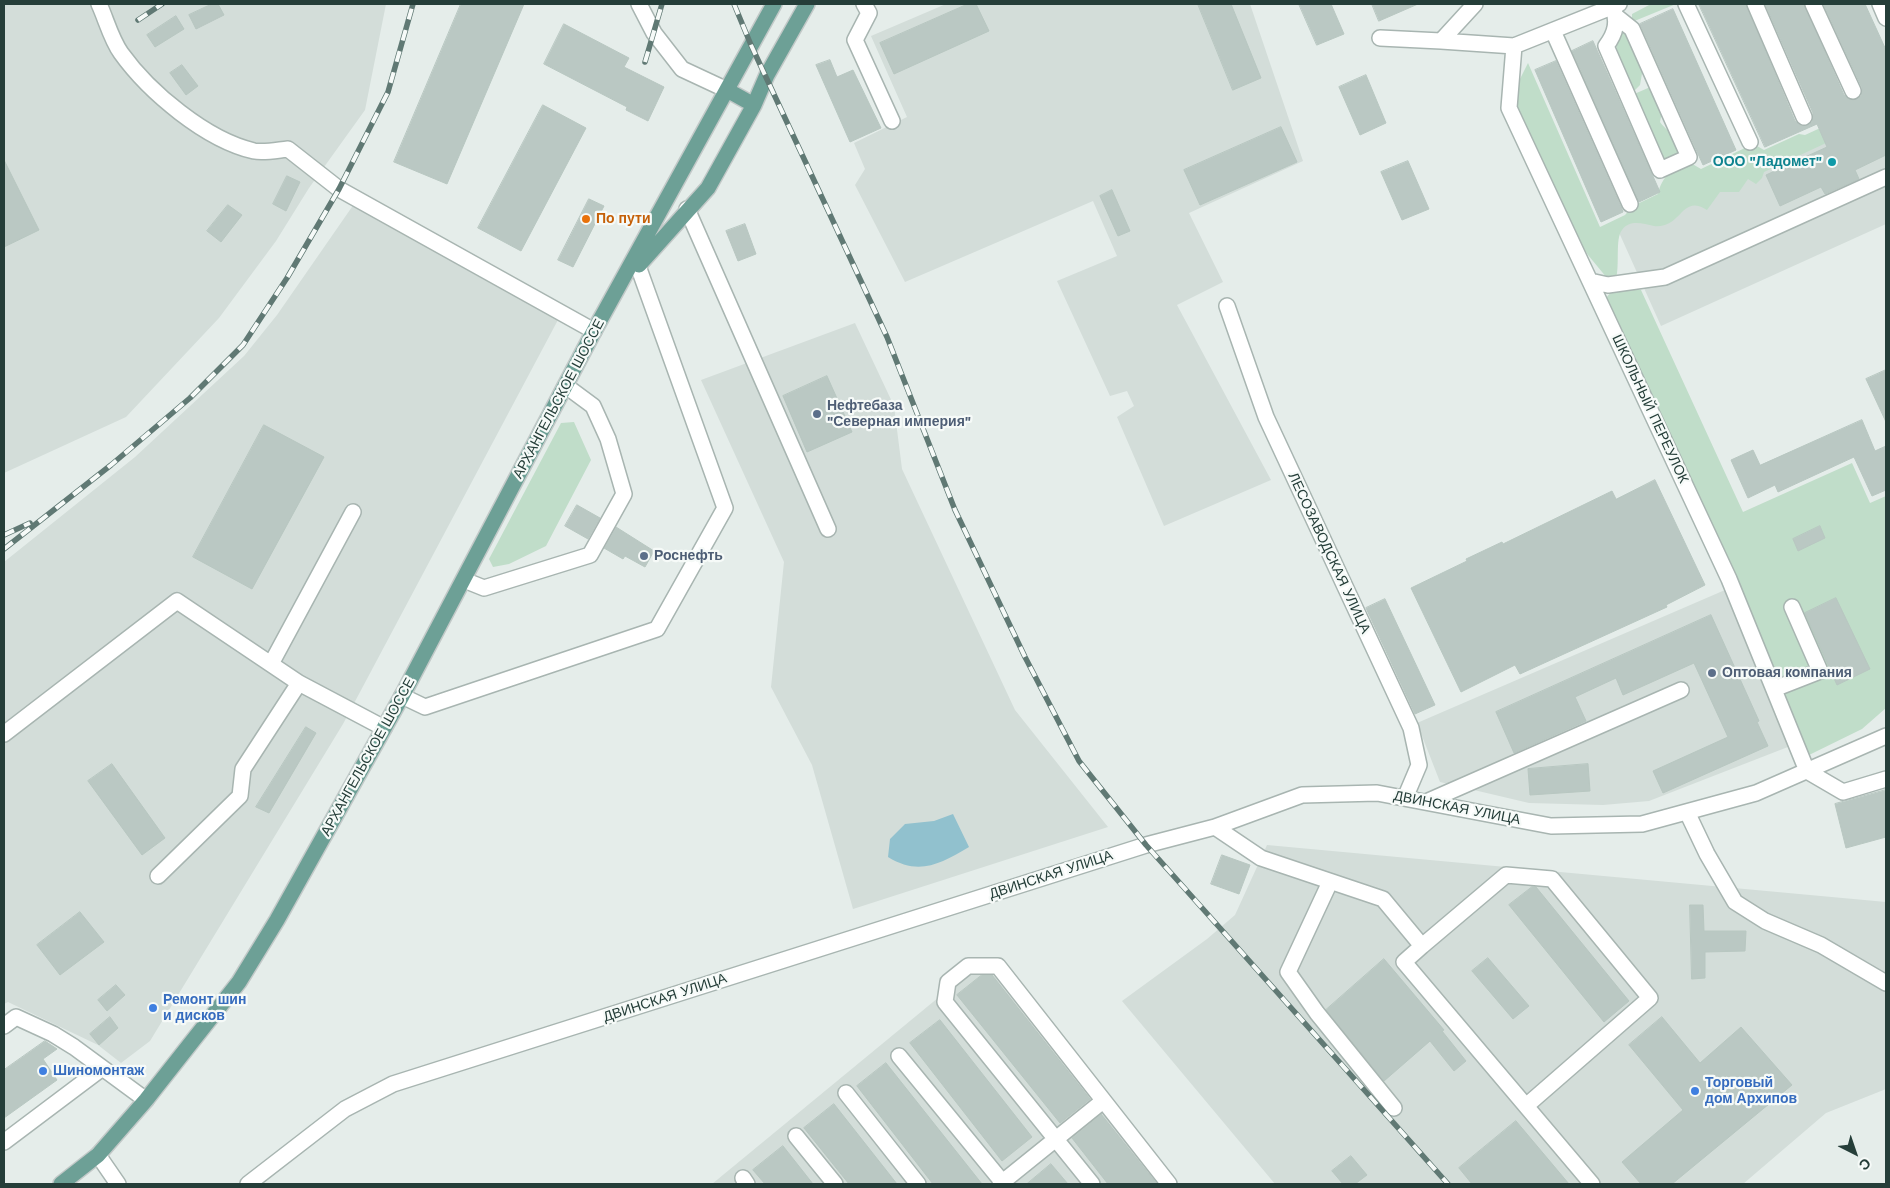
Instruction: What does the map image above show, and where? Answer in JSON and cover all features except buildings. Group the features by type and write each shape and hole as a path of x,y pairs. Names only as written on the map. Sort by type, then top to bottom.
{"main road":[{"name":"АРХАНГЕЛЬСКОЕ ШОССЕ","path":"61,1184 98,1155 146,1100 239,982 277,920 402,696 594,331 774,4"},
{"name":"АРХАНГЕЛЬСКОЕ ШОССЕ","path":"618,289 708,188 754,104 766,75 807,4"},
{"path":"727,90 754,104"},
{"path":"675,186 693,205"}],"street":[{"path":"99,4 120,51 149,86 181,114 218,136 255,151 288,149 339,189 594,331"},
{"path":"639,4 654,33 682,69 727,90"},
{"path":"864,4 869,13 855,40 892,121"},
{"path":"1441,41 1475,4"},
{"path":"1686,4 1750,142"},
{"path":"1755,4 1804,117"},
{"path":"1813,4 1853,91"},
{"path":"1880,4 1886,18"},
{"path":"1380,38 1514,46 1616,9"},
{"path":"1616,9 1632,29 1689,157 1660,170 1606,46 1615,31 1616,9"},
{"path":"1553,31 1630,204"},
{"name":"ШКОЛЬНЫЙ ПЕРЕУЛОК","path":"1514,46 1509,108 1729,579 1807,771"},
{"path":"1590,281 1608,285 1665,277 1886,177"},
{"path":"693,205 828,529"},
{"path":"402,696 425,707 657,629 725,508 638,266"},
{"name":"ЛЕСОЗАВОДСКАЯ УЛИЦА","path":"1227,306 1266,418 1411,728 1420,765 1405,798"},
{"path":"464,580 484,588 590,555 624,494 608,439 593,406 566,386"},
{"path":"271,664 354,512"},
{"path":"4,734 177,601 299,683 384,728"},
{"path":"1774,690 1820,671 1792,607"},
{"path":"158,876 240,796 243,769 299,683"},
{"path":"1426,802 1680,690"},
{"name":"ДВИНСКАЯ УЛИЦА","path":"248,1184 344,1109 393,1084 1146,845 1215,827 1302,795 1377,793 1552,826 1642,824 1756,793 1886,736"},
{"path":"1807,771 1843,792 1886,779"},
{"path":"1687,812 1707,854 1735,902 1765,921 1820,945 1886,983"},
{"path":"1215,827 1261,858 1383,899 1422,946"},
{"path":"1526,1106 1650,998 1552,880 1506,875 1404,962 1592,1184"},
{"path":"1330,882 1288,972 1316,1013 1394,1108"},
{"path":"1092,1184 945,1002 948,982 968,966 998,966 1169,1184"},
{"path":"4,1026 16,1017 53,1034 146,1100"},
{"path":"899,1056 1002,1184 1103,1101"},
{"path":"4,1142 101,1069"},
{"path":"846,1093 918,1184"},
{"path":"796,1136 835,1184"},
{"path":"98,1155 118,1184"}],"shaded area":[{"path":"4,4 386,4 365,110 309,188 276,241 219,318 126,417 4,473"},
{"path":"946,4 1250,4 1303,161 1189,213 1223,282 1177,305 1271,480 1164,526 1117,417 1134,406 1127,391 1110,396 1057,281 1117,256 1093,201 905,282 855,185 865,169 854,143 907,117 871,36"},
{"path":"1886,106 1886,224 1661,326 1617,228"},
{"path":"354,204 559,318 343,724 150,1041 121,1063 98,1045 8,1002 4,1004 4,562 135,457 244,356 277,315"},
{"path":"855,323 894,406 902,469 1015,710 1108,827 853,909 812,765 771,687 784,562 701,380"},
{"path":"1725,590 1793,745 1649,801 1603,805 1529,803 1440,782 1417,723"},
{"path":"1267,845 1886,902 1886,1089 1826,1113 1743,1184 1275,1184 1122,1001 1207,939 1235,915"},
{"path":"984,960 1174,1184 712,1184"}],"green space":[{"path":"1651,4 1676,4 1632,22 1632,14"},
{"path":"1623,29 1643,68 1640,85 1634,91 1628,88 1615,51"},
{"path":"1528,63 1600,227 1625,215 1633,206 1658,194 1665,178 1678,167 1689,162 1701,169 1747,147 1757,146 1764,150 1799,134 1805,135 1886,98 1886,115 1764,172 1762,178 1756,184 1748,179 1739,192 1720,192 1707,210 1698,206 1686,208 1676,218 1663,225 1629,224 1620,234 1616,279 1607,278 1574,234 1566,212 1514,108 1515,89"},
{"path":"1653,87 1662,112 1660,122 1675,136 1679,144 1678,157 1664,163 1632,95"},
{"path":"1626,287 1641,290 1743,512 1852,463 1870,503 1886,496 1886,708 1862,729 1807,756 1605,299 1612,291"},
{"path":"574,422 591,460 546,546 509,564 493,567 489,559 561,423"}],"water":[{"path":"953,814 969,847 939,863 929,866 910,866 888,857 890,839 905,824 934,821"}],"railway":[{"path":"138,20 162,4"},
{"path":"4,549 111,465 190,398 243,345 287,278 339,189 388,92 413,4"},
{"path":"645,62 662,4"},
{"path":"734,4 751,45 887,337 955,510 1025,657 1079,761 1146,845 1448,1184"},
{"path":"4,535 30,523"}],"place":[{"name":"ООО \"Ладомет\"","path":"1832,162"},
{"name":"По пути","path":"586,219"},
{"name":"Нефтебаза \"Северная империя\"","path":"817,414"},
{"name":"Роснефть","path":"644,556"},
{"name":"Оптовая компания","path":"1712,673"},
{"name":"Ремонт шин и дисков","path":"153,1008"},
{"name":"Шиномонтаж","path":"43,1071"},
{"name":"Торговый дом Архипов","path":"1695,1091"}]}
